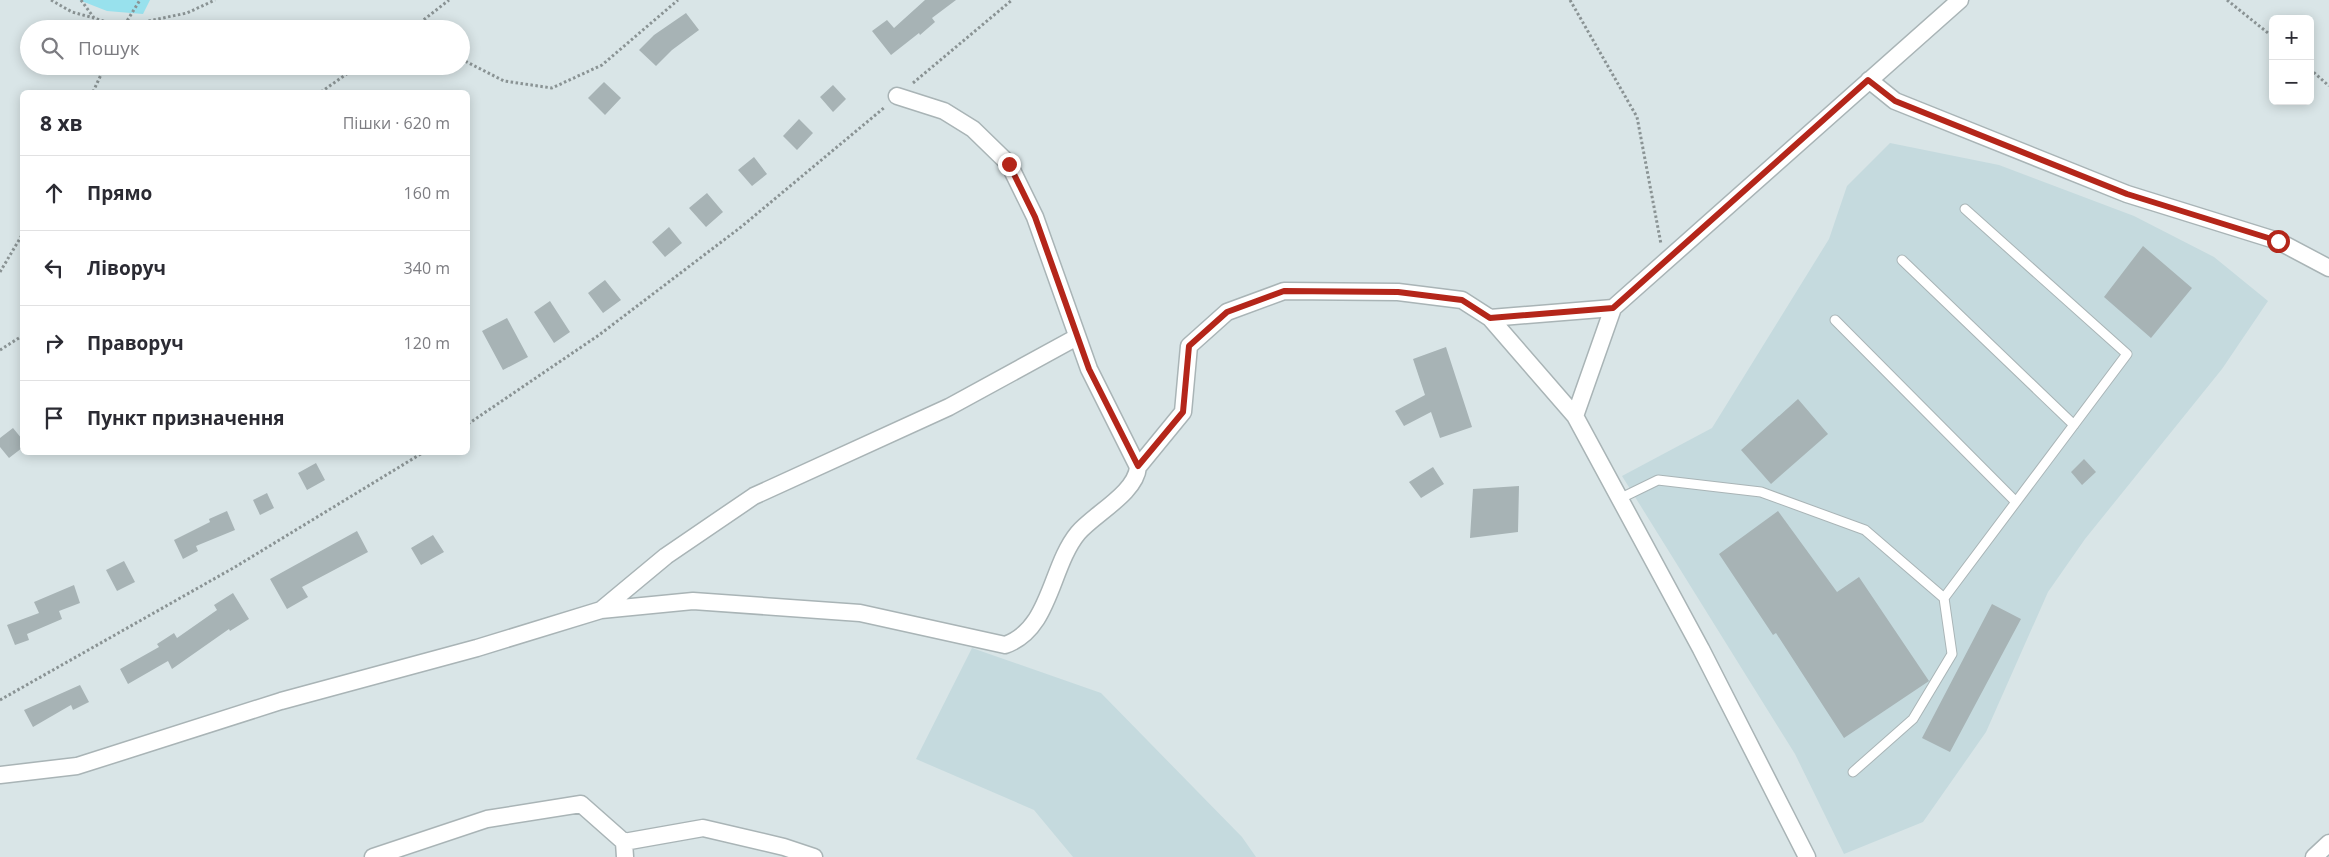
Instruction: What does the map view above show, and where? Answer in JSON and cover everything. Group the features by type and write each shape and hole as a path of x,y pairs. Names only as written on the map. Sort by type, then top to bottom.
{"street":[{"path":"1575,416 1613,308 1960,0"},
{"path":"1868,80 1895,101 2127,194 2278,241 2329,268"},
{"path":"898,96 944,112 973,129 1009,164 1035,217 1089,369 1138,466"},
{"path":"0,775 77,766 281,701 477,648 601,610 693,601 860,613 1005,645 1019,640 1029,630 1077,534 1132,483 1138,466 1183,412 1189,346 1227,312 1284,291 1398,292 1462,300 1490,318 1575,416 1701,649 1808,857"},
{"path":"1490,318 1613,308"},
{"path":"601,610 666,556 754,496 949,407 1077,338"},
{"path":"373,857 487,819 580,804 624,849 703,828 784,847 814,857"},
{"path":"2314,857 2329,843"}],"lane":[{"path":"1944,598 2127,354 1965,210"},
{"path":"1902,260 2074,424"},
{"path":"1834,320 2016,502"},
{"path":"1619,498 1658,480 1761,492 1865,530 1944,598 1952,654 1913,719 1853,772"}],"path":[{"path":"51,0 72,12 100,20"},
{"path":"82,0 94,18"},
{"path":"128,20 140,0"},
{"path":"155,20 187,12 215,0"},
{"path":"423,20 449,0"},
{"path":"470,64 504,81 552,88 602,65 678,0"},
{"path":"470,423 599,335 740,227 1012,0"},
{"path":"1570,0 1637,117 1664,262"},
{"path":"2227,0 2269,34"},
{"path":"2314,72 2329,86"},
{"path":"94,90 101,75"},
{"path":"324,90 345,75"},
{"path":"0,272 20,238"},
{"path":"0,350 20,337"},
{"path":"0,700 234,567 419,455"}],"shaded area":[{"path":"79,0 150,0 143,14 107,11"},
{"path":"1890,143 1999,165 2134,216 2214,257 2268,301 2222,369 2085,539 2048,592 1986,732 1923,822 1844,854 1795,754 1622,476 1712,428 1829,239 1847,186"},
{"path":"972,648 1101,693 1242,837 1256,857 1073,857 1034,810 916,759"}],"building":[{"path":"925,0 956,0 932,18 935,22 920,35 919,33 891,55 872,31 887,20 894,28"},
{"path":"686,13 699,30 672,50 656,66 639,50 654,35"},
{"path":"604,82 621,98 605,115 588,98"},
{"path":"833,85 846,99 833,112 820,97"},
{"path":"799,119 813,133 797,150 783,136"},
{"path":"754,157 767,174 752,186 738,170"},
{"path":"707,193 723,212 706,227 689,208"},
{"path":"669,227 682,243 665,257 652,242"},
{"path":"2143,246 2192,288 2151,338 2104,297"},
{"path":"605,280 621,300 603,313 588,293"},
{"path":"550,301 570,332 554,343 534,312"},
{"path":"507,318 528,357 503,370 482,331"},
{"path":"1446,347 1472,427 1440,438 1431,412 1404,426 1395,411 1425,395 1413,359"},
{"path":"1798,399 1828,434 1771,484 1741,450"},
{"path":"13,428 20,437 20,450 9,458 0,447 0,438"},
{"path":"2084,459 2096,472 2082,485 2071,472"},
{"path":"316,463 325,480 307,490 298,473"},
{"path":"1433,467 1444,484 1421,498 1409,482"},
{"path":"1519,486 1518,532 1470,538 1473,489"},
{"path":"267,493 274,508 260,515 253,500"},
{"path":"227,511 235,530 196,546 198,551 183,559 174,540 210,522 209,519"},
{"path":"1778,511 1837,592 1859,577 1929,681 1844,738 1776,633 1773,635 1719,554"},
{"path":"357,531 368,552 302,587 308,597 287,609 270,579"},
{"path":"433,535 444,552 421,565 411,548"},
{"path":"124,561 135,582 117,591 106,570"},
{"path":"74,585 80,603 59,611 62,619 27,634 29,640 15,645 7,625 39,613 34,602"},
{"path":"233,593 249,619 230,631 229,629 172,669 168,661 128,684 120,669 159,647 157,644 174,633 177,638 217,610 214,605"},
{"path":"1992,604 2021,619 1950,752 1922,738"},
{"path":"80,685 89,702 73,710 71,705 33,727 24,710"}],"route":[{"path":"1009,164 1035,217 1089,369 1138,466 1183,412 1189,346 1227,312 1284,291 1398,292 1462,300 1490,318 1613,308 1868,80 1895,101 2127,194 2278,241"}]}
